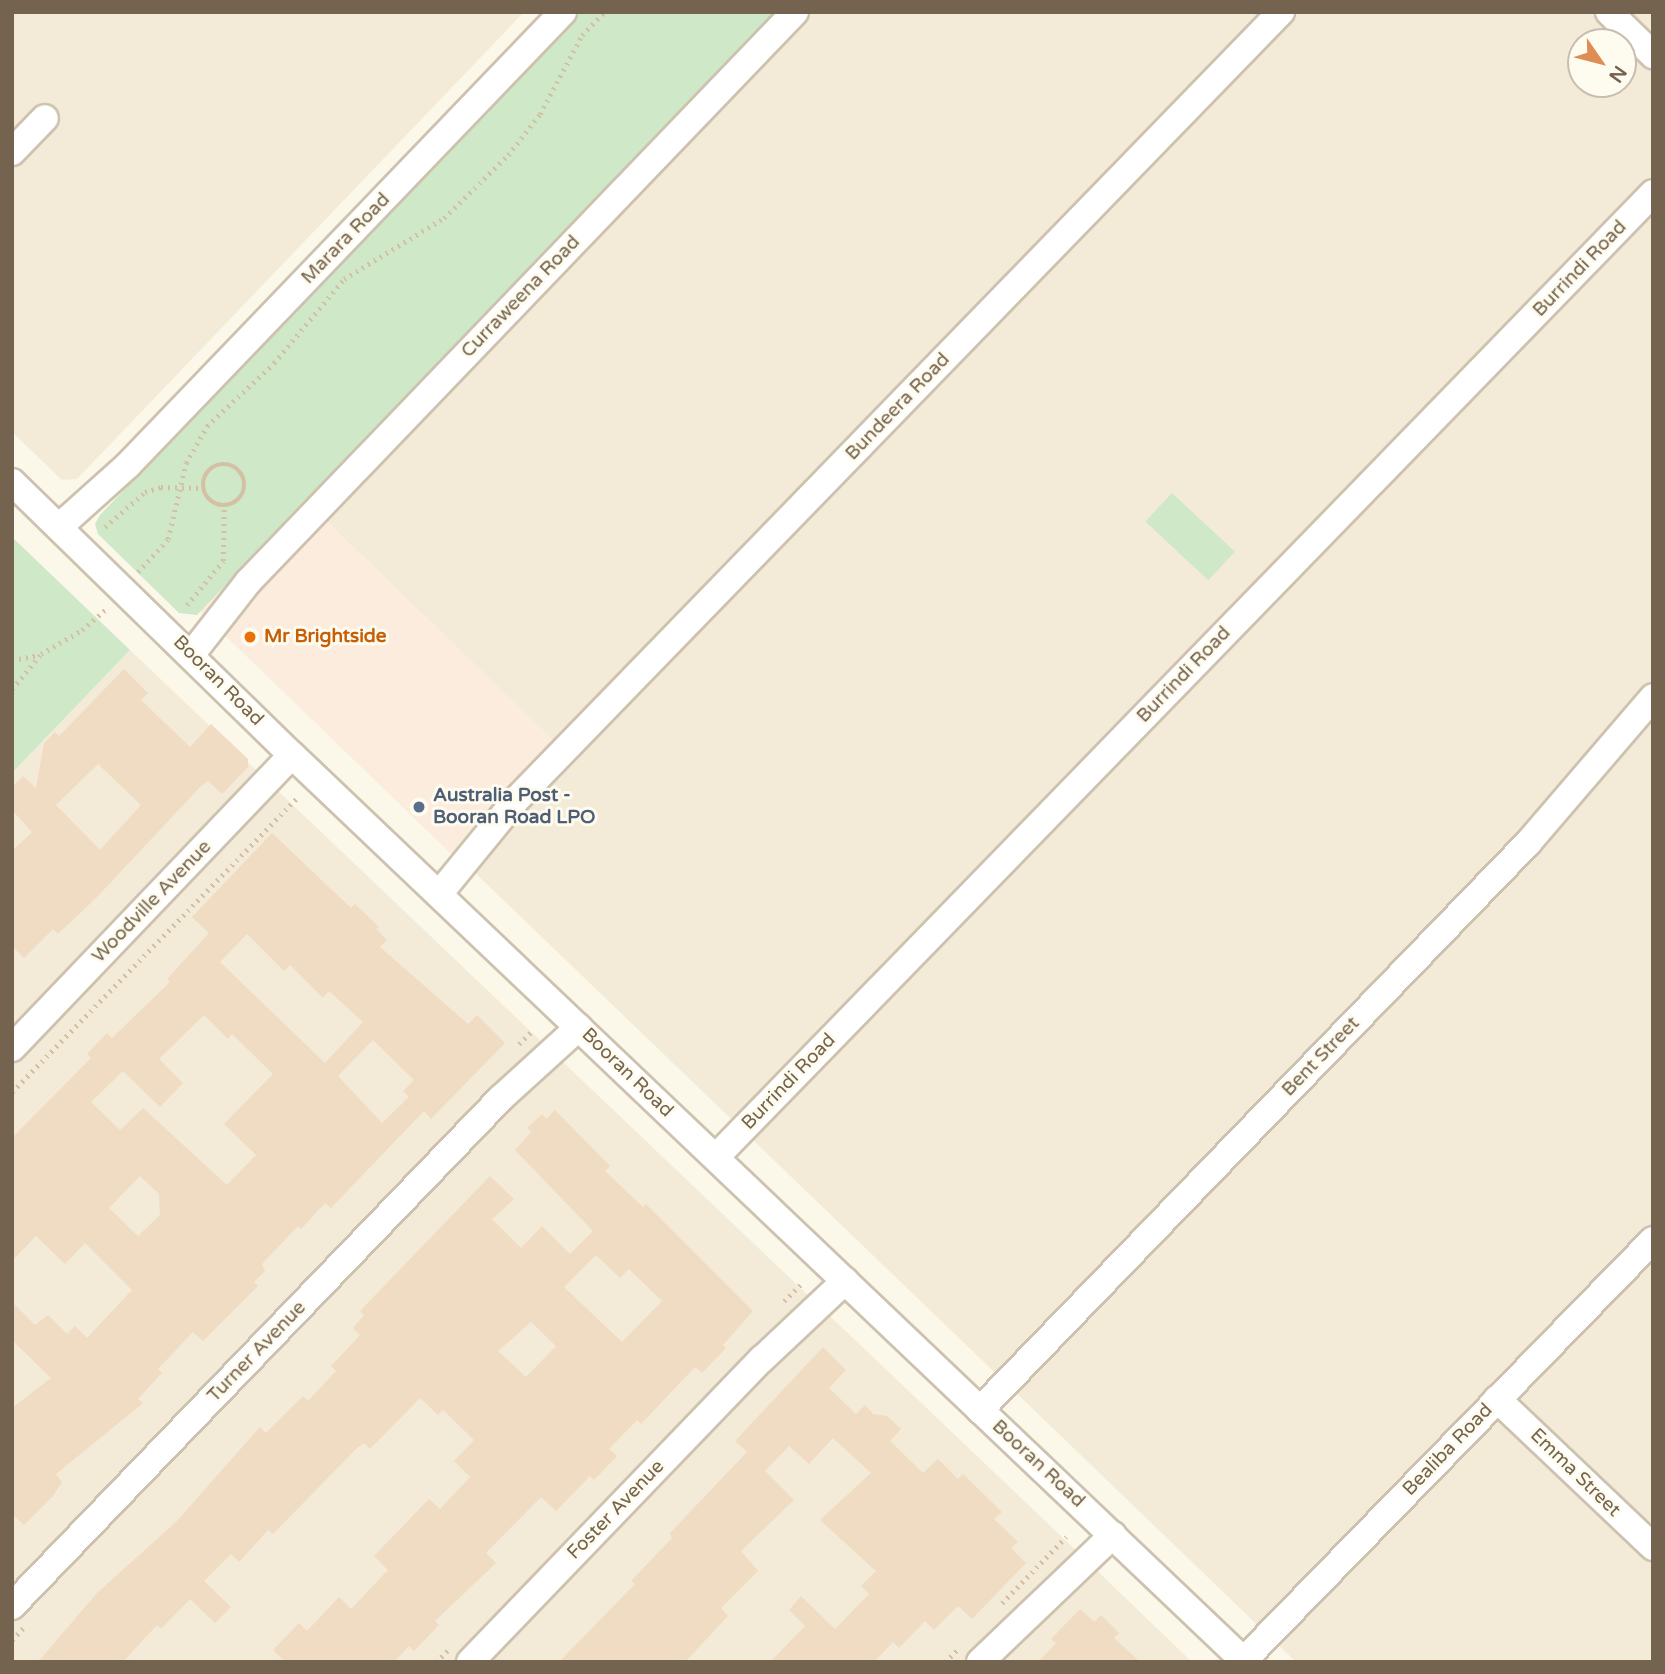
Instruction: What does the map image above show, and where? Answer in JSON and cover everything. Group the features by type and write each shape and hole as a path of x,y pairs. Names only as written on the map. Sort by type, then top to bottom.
{"street":[{"name":"Marara Road","path":"65,533 563,12"},
{"name":"Curraweena Road","path":"185,649 795,12"},
{"name":"Bundeera Road","path":"431,887 1281,12"},
{"path":"1609,12 1653,55"},
{"path":"12,152 45,118"},
{"name":"Burrindi Road","path":"716,1157 1653,193"},
{"name":"Booran Road","path":"15,489 65,533 292,755 1244,1661"},
{"name":"Bent Street","path":"980,1410 1528,843 1653,697"},
{"name":"Woodville Avenue","path":"12,1048 292,755"},
{"name":"Turner Avenue","path":"12,1606 573,1021"},
{"name":"Bealiba Road","path":"1244,1661 1653,1240"},
{"name":"Foster Avenue","path":"470,1662 839,1275"},
{"name":"Emma Street","path":"1497,1399 1653,1547"},
{"path":"972,1652 1021,1618 1107,1530"}],"path":[{"path":"137,573 168,539 186,463 207,426 274,363 344,279 432,227 508,155 540,114 582,35 604,12"},
{"path":"217,465 238,469 245,482 243,496 224,507 212,503 202,488 206,474 217,465"},
{"path":"105,527 145,492 179,487 202,488"},
{"path":"187,606 223,561 224,507"},
{"path":"12,660 41,654 82,630 110,606"},
{"path":"12,689 41,654"},
{"path":"12,1092 299,796"},
{"path":"992,1614 1066,1537"},
{"path":"945,1662 972,1652"}],"shaded area":[{"path":"12,12 524,12 77,479 62,480 12,432"},
{"path":"774,12 1653,12 1653,1662 1296,1662 470,868 572,760 306,501"},
{"path":"306,501 573,759 467,869 200,611"},
{"path":"130,650 1192,1662 12,1662 12,773"}],"green space":[{"path":"579,12 774,12 197,615 179,613 98,534 95,524 100,515"},
{"path":"1172,493 1235,552 1208,580 1145,522"},
{"path":"12,537 130,650 12,773"}],"building":[{"path":"124,669 148,693 141,700 190,747 211,724 248,759 248,767 222,794 208,781 201,786 98,896 58,934 53,929 24,958 12,946 12,851 32,832 12,810 12,787 23,776 36,788 44,743 55,732 59,736","holes":["98,764 141,805 100,850 56,805"]},
{"path":"272,833 351,908 355,904 379,927 376,929 387,940 380,947 468,1024 477,1015 505,1043 431,1119 424,1111 331,1208 325,1203 301,1229 298,1226 262,1264 265,1271 254,1282 258,1286 203,1341 193,1332 158,1369 162,1373 138,1399 143,1403 56,1474 62,1482 53,1496 24,1525 12,1514 12,1408 51,1378 12,1340 12,1302 35,1325 48,1315 67,1334 75,1326 87,1338 132,1290 85,1243 65,1264 36,1236 12,1261 12,1138 91,1058 87,1054 107,1033 112,1038 170,982 167,979 209,933 192,917","holes":["247,934 284,971 290,965 323,998 329,991 363,1022 325,1063 220,962","204,1015 228,1039 232,1034 273,1074 224,1124 256,1155 227,1185 143,1108 120,1130 91,1102 123,1071 160,1107 183,1083 159,1059","373,1040 414,1080 403,1091 409,1097 382,1123 338,1076","140,1176 159,1194 160,1215 138,1236 109,1208"]},
{"path":"555,1110 610,1166 605,1171 643,1207 646,1204 753,1311 723,1345 726,1348 702,1373 695,1367 641,1424 637,1420 609,1449 617,1456 594,1480 590,1476 556,1511 541,1497 486,1553 496,1563 435,1621 439,1625 414,1651 409,1646 394,1662 285,1662 273,1650 299,1623 307,1631 339,1597 351,1609 388,1570 374,1556 429,1499 440,1509 470,1477 454,1461 474,1440 443,1410 438,1415 420,1398 370,1449 364,1443 357,1448 273,1534 268,1530 239,1562 231,1554 204,1581 231,1607 215,1623 190,1599 161,1629 157,1625 123,1662 38,1662 97,1593 176,1522 260,1427 266,1433 303,1396 308,1401 336,1371 331,1366 360,1335 353,1328 364,1315 360,1311 490,1176 514,1199 492,1219 521,1248 542,1226 570,1254 593,1231 515,1150 531,1132 527,1128 542,1114 546,1119","holes":["596,1255 620,1278 629,1269 662,1301 622,1342 564,1287","531,1322 556,1346 526,1377 498,1351"]},
{"path":"823,1347 846,1370 829,1388 856,1414 865,1405 873,1414 887,1416 901,1429 890,1441 923,1473 938,1459 958,1479 963,1474 1002,1512 994,1519 1018,1542 1011,1548 1026,1563 972,1619 958,1606 934,1630 925,1621 899,1648 893,1642 874,1662 770,1662 805,1626 789,1610 801,1596 835,1629 869,1594 861,1586 876,1571 820,1520 871,1473 833,1438 809,1464 789,1446 765,1471 794,1500 741,1551 758,1571 721,1608 728,1616 685,1662 559,1662 635,1584 631,1581 672,1538 670,1533 747,1452 735,1441"},
{"path":"1080,1609 1094,1622 1101,1615 1119,1633 1114,1638 1140,1662 1038,1662 1056,1643 1051,1639"}],"place":[{"name":"Mr Brightside","path":"250,637"},
{"name":"Australia Post - Booran Road LPO","path":"419,807"}]}
